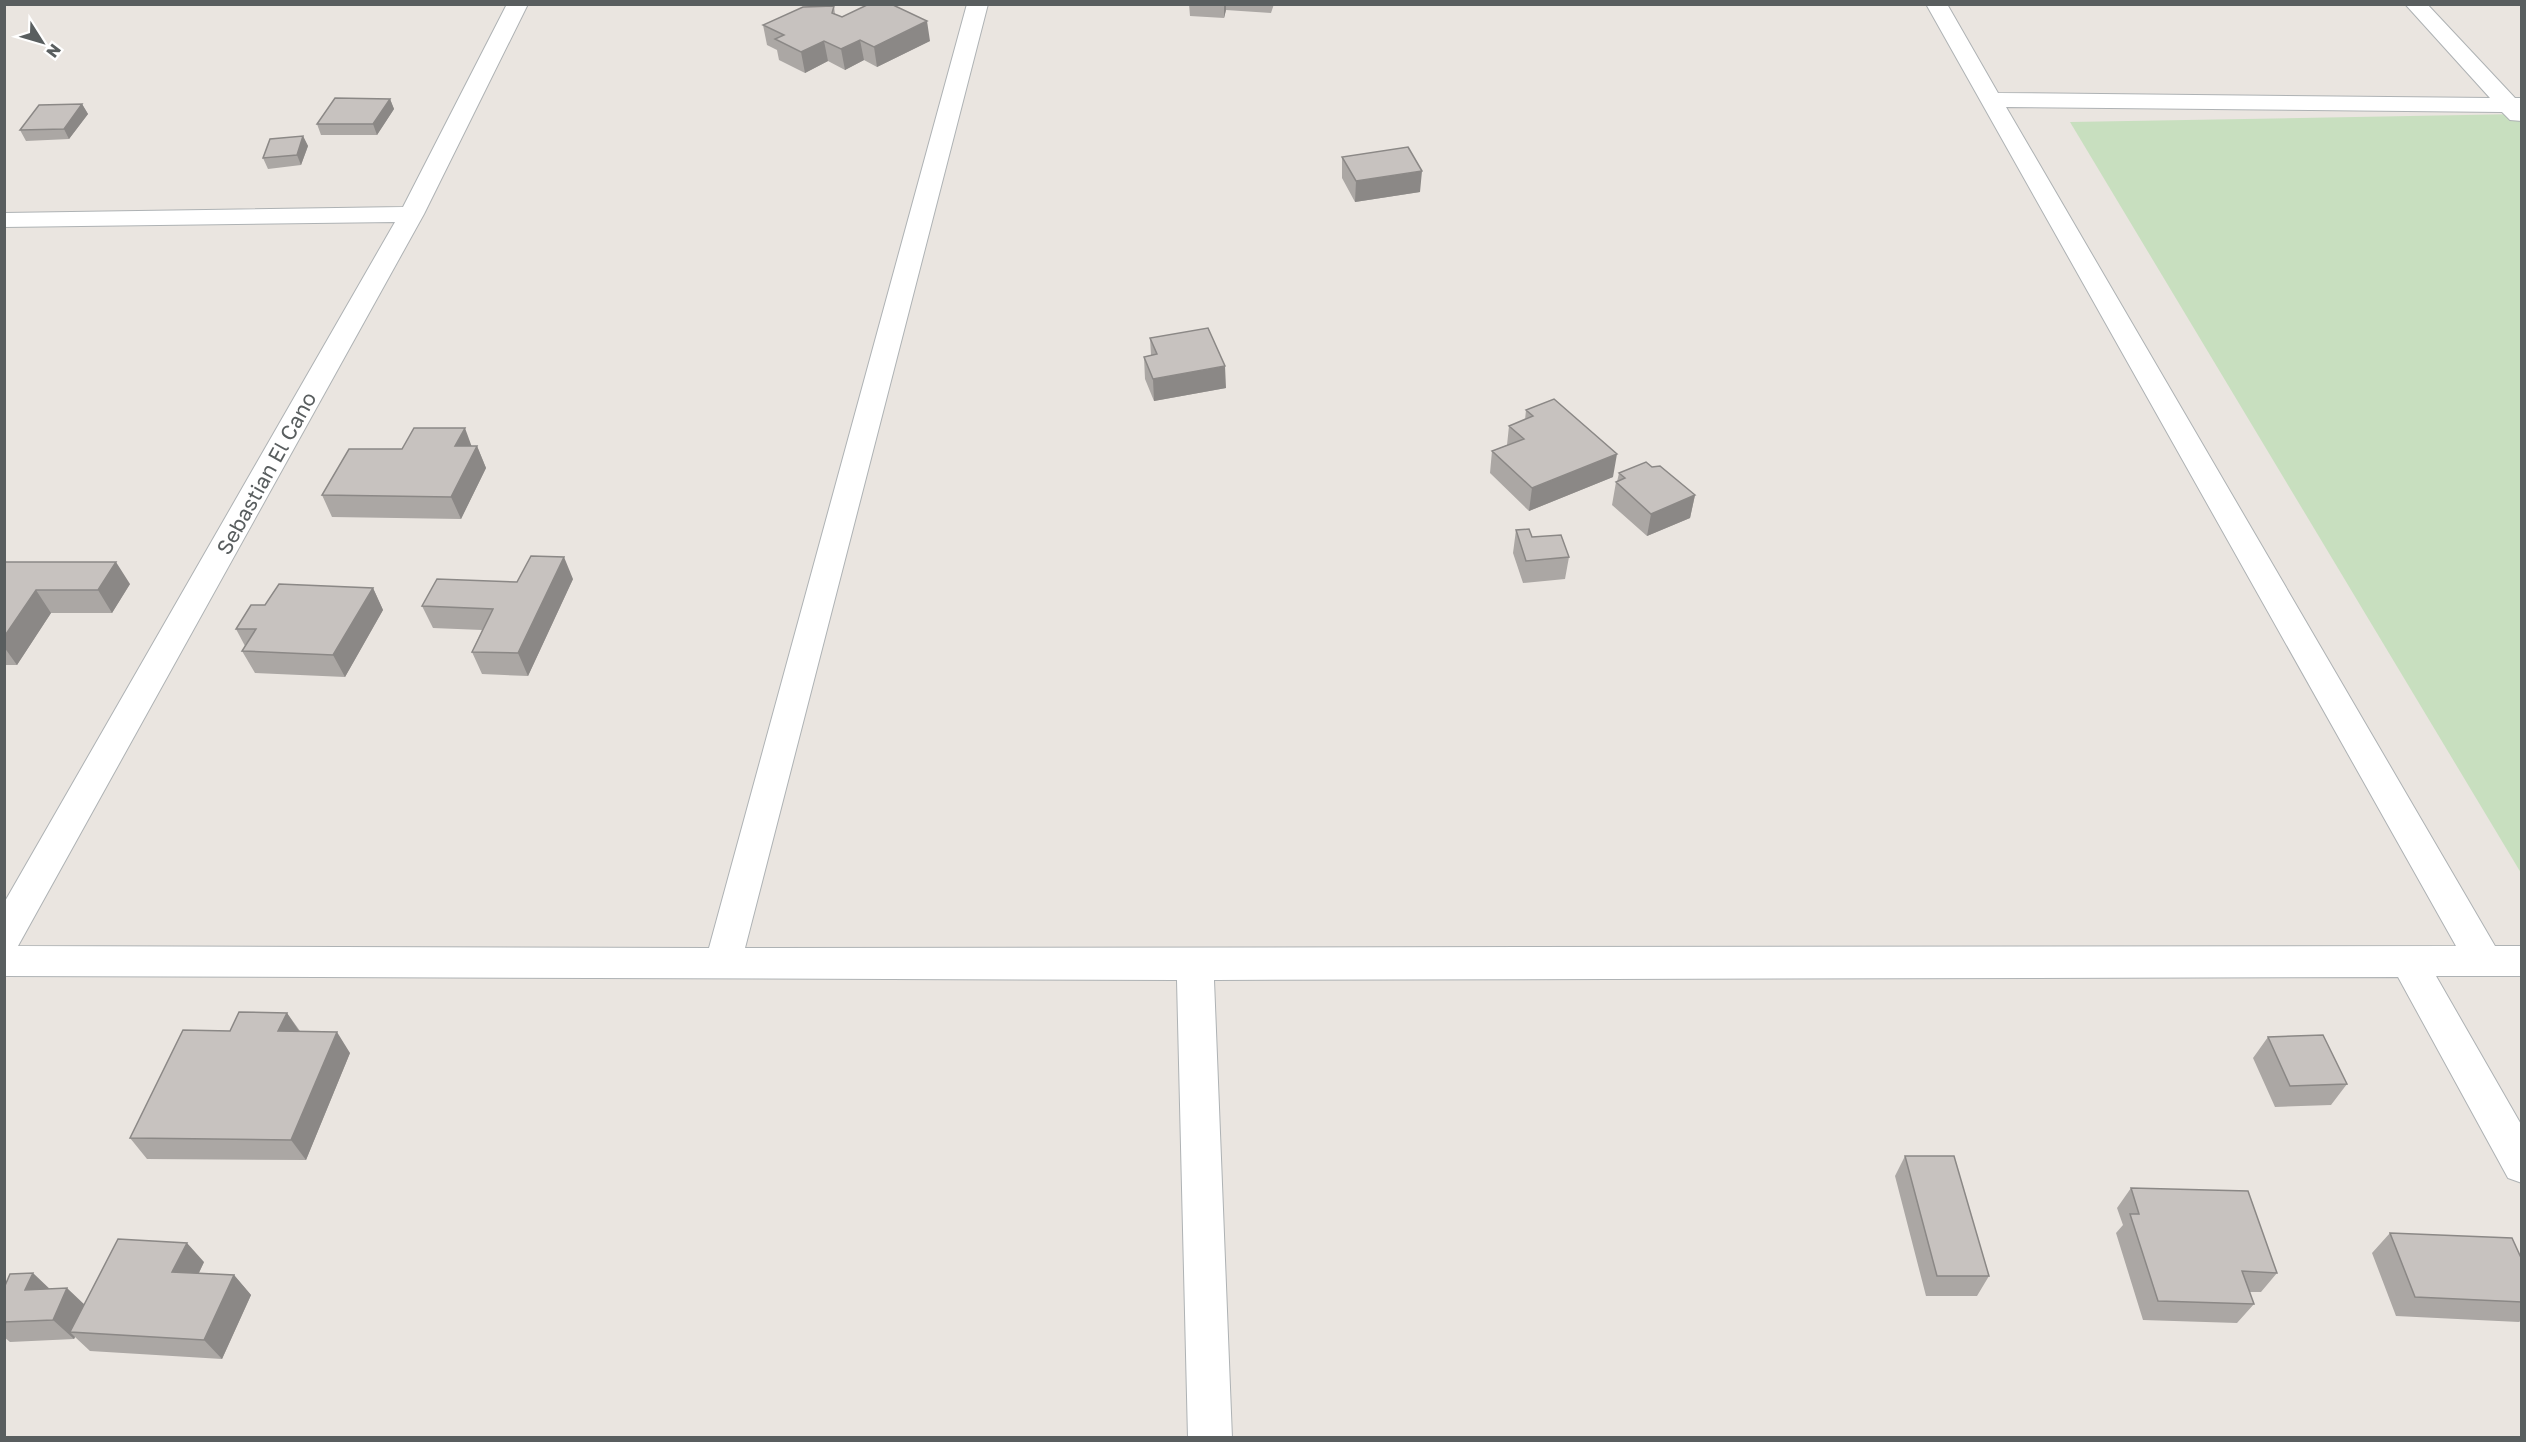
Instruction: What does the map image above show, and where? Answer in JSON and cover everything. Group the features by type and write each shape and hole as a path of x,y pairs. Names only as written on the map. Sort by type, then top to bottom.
{"street":[{"name":"Sebastian El Cano","path":"4,937 412,214 518,4"},
{"path":"723,963 978,4"},
{"path":"1936,4 2484,961"},
{"path":"2415,4 2517,110"},
{"path":"1991,100 2517,110"},
{"path":"4,220 412,214"},
{"path":"4,961 1195,966 2522,961"},
{"path":"2408,961 2522,1165"},
{"path":"1195,966 1210,1437"}],"green space":[{"path":"2521,114 2521,873 2070,122"}],"building":[{"path":"869,4 891,4 927,21 874,47 860,40 841,49 824,41 801,52 775,39 784,35 763,25 803,7 834,6 832,13 842,17"},
{"path":"335,98 390,99 373,124 317,124"},
{"path":"82,104 64,129 20,130 39,105"},
{"path":"303,136 297,155 263,158 270,139"},
{"path":"1408,147 1422,171 1356,181 1342,157"},
{"path":"1208,328 1225,366 1153,379 1144,357 1157,354 1150,338"},
{"path":"1554,399 1617,454 1532,488 1492,451 1524,439 1509,426 1533,416 1526,410"},
{"path":"414,428 465,428 455,446 477,446 451,497 322,495 349,449 402,449"},
{"path":"1646,462 1652,467 1660,466 1695,495 1651,514 1616,482 1625,478 1619,473"},
{"path":"1529,529 1532,537 1561,535 1569,557 1526,561 1516,530"},
{"path":"531,556 564,557 518,653 472,652 493,609 422,606 437,579 517,582"},
{"path":"4,562 116,562 98,590 36,590 4,637"},
{"path":"279,584 373,588 333,655 242,651 256,629 236,629 251,605 265,605"},
{"path":"239,1012 287,1013 278,1031 337,1032 291,1140 130,1138 183,1030 230,1031"},
{"path":"2323,1035 2347,1084 2290,1086 2268,1037"},
{"path":"1905,1156 1954,1156 1989,1276 1937,1276"},
{"path":"2131,1188 2248,1191 2277,1273 2242,1271 2254,1304 2158,1301 2130,1214 2139,1214"},
{"path":"2390,1233 2512,1238 2522,1260 2522,1302 2415,1297"},
{"path":"118,1239 187,1243 172,1272 234,1275 204,1340 70,1332"},
{"path":"33,1273 25,1290 67,1288 53,1320 4,1322 4,1288 10,1274"}]}
